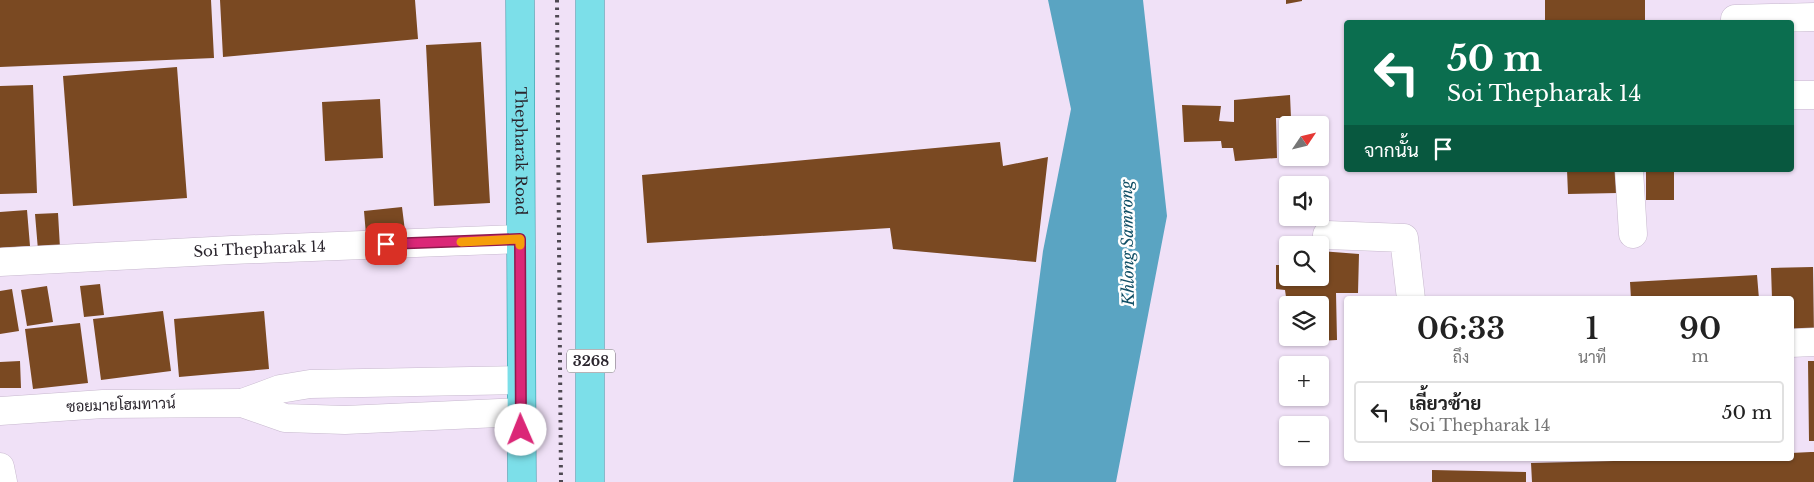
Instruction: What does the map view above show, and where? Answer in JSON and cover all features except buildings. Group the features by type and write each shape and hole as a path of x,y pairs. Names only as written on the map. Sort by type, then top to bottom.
{"main road":[{"name":"Thepharak Road","path":"520,0 522,482"},
{"name":"3268","path":"590,0 590,482"}],"street":[{"path":"1735,19 1814,17"},
{"path":"1794,95 1814,95"},
{"path":"1630,172 1633,234"},
{"path":"1327,235 1404,238 1411,296"},
{"name":"Soi Thepharak 14","path":"0,262 232,250 520,239"},
{"path":"1794,343 1814,342"},
{"path":"242,403 280,389 310,384 521,380"},
{"path":"242,403 286,418 335,419 521,412"},
{"name":"ซอยมายโฮมทาวน์","path":"0,411 104,404 242,403"},
{"path":"0,467 3,482"}],"water":[{"name":"Khlong Samrong","path":"1048,0 1143,0 1167,216 1116,482 1013,482 1043,251 1071,109"}],"railway":[{"path":"557,0 561,482"}],"slow traffic":[{"path":"461,242 520,239 520,245"}],"route":[{"path":"386,244 520,239 521,430"}]}
